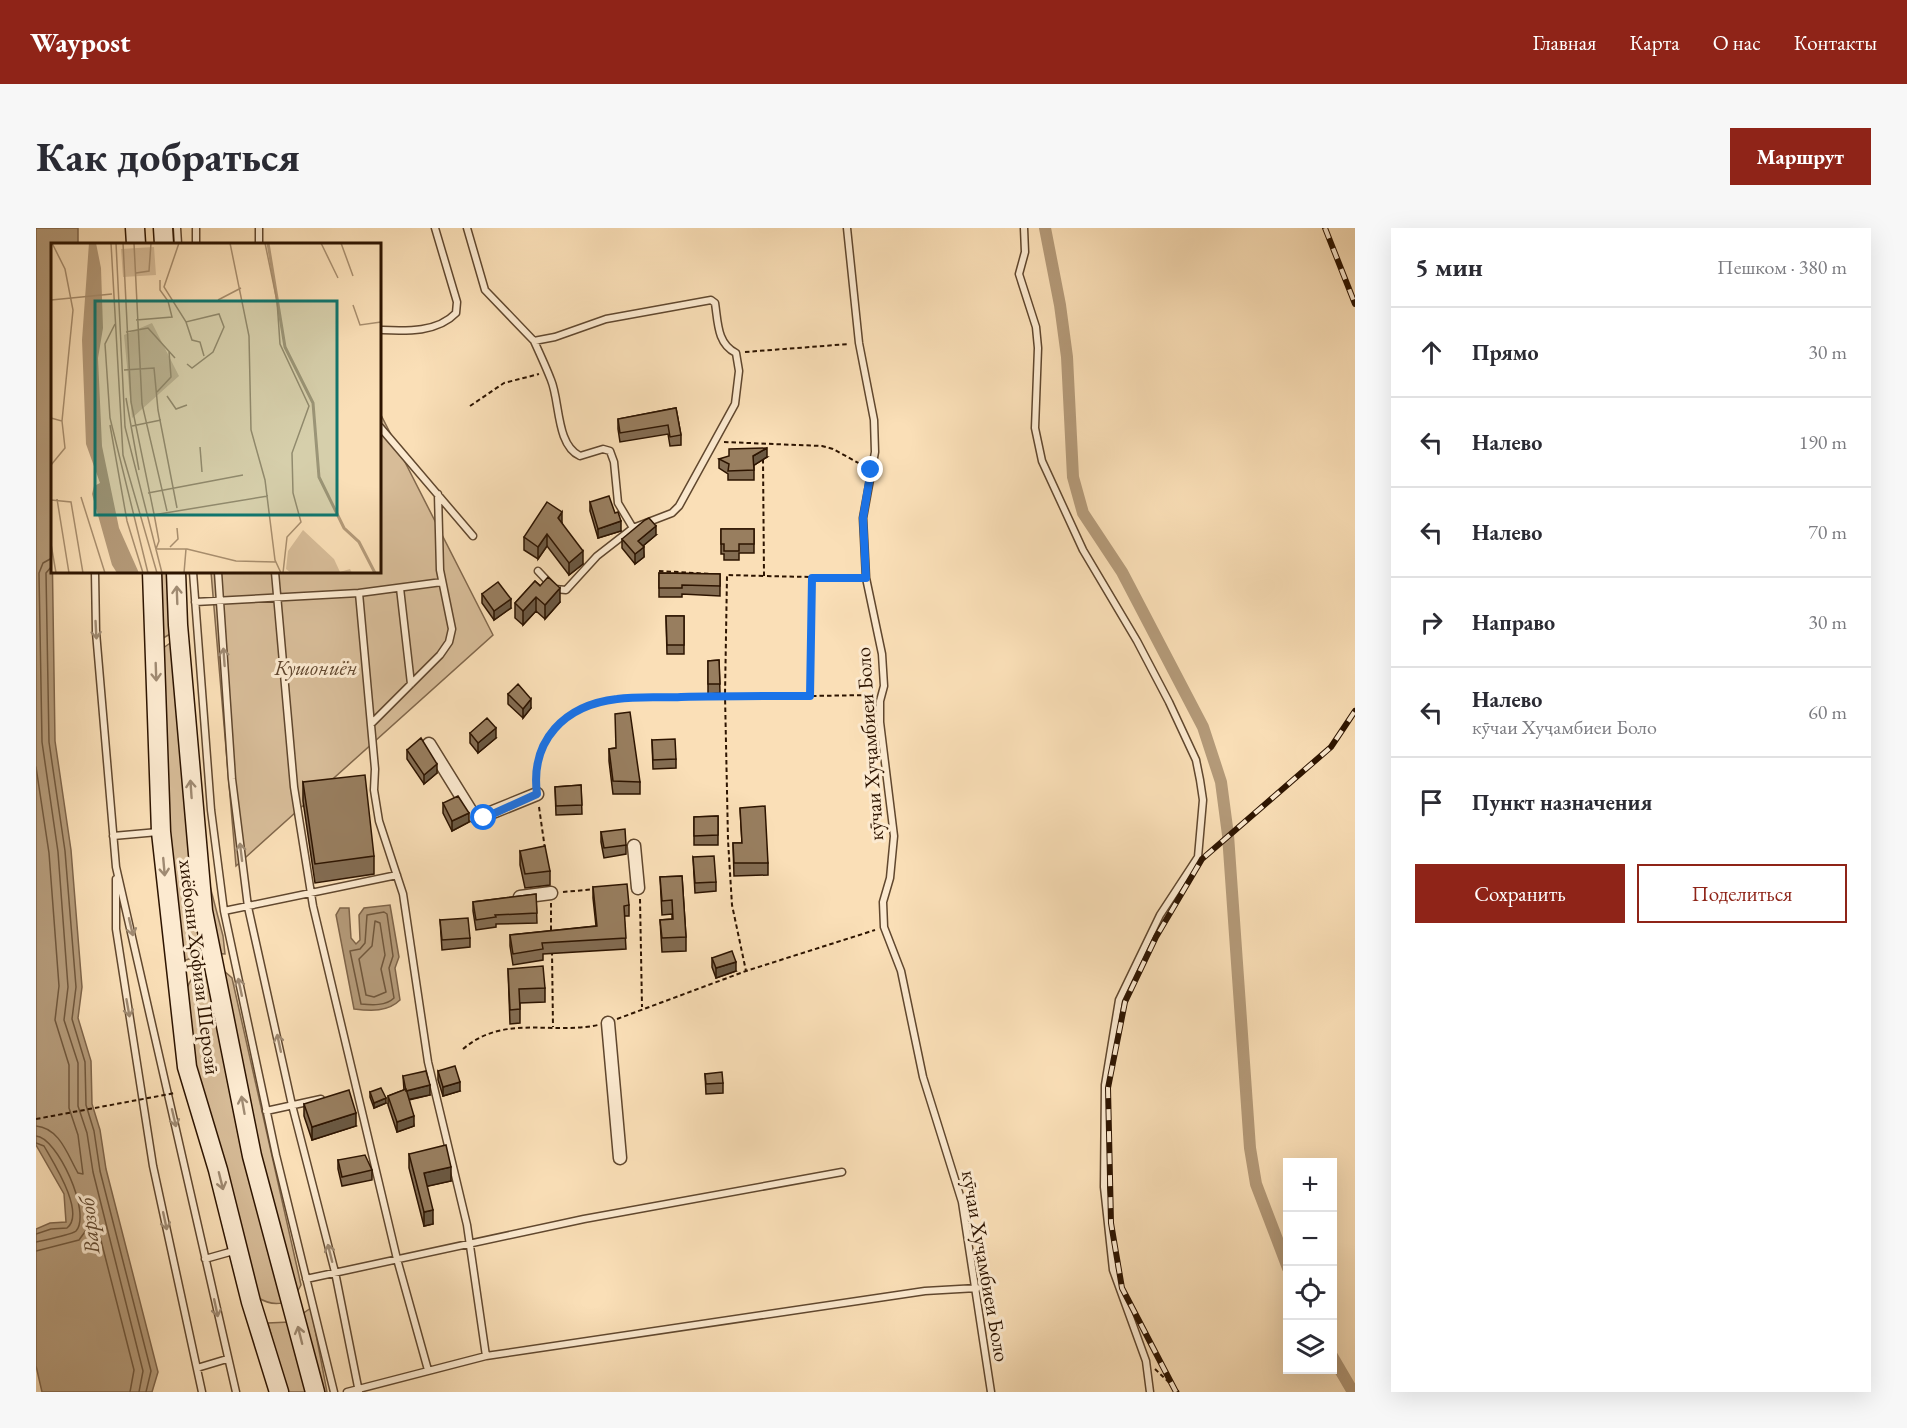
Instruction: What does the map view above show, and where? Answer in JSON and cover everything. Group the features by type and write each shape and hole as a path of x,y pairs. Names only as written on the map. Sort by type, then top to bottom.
{"main road":[{"path":"135,228 136,243"},
{"path":"163,228 164,243"},
{"name":"хиёбони Ҳофизи Шерозӣ","path":"152,573 161,832 187,1067 279,1392"},
{"name":"хиёбони Ҳофизи Шерозӣ","path":"176,573 178,626 203,911 241,1091 252,1156 315,1392"}],"street":[{"path":"429,744 473,815 478,818 537,794"},
{"path":"634,846 638,888"},
{"path":"510,898 551,893"},
{"path":"608,1023 620,1158"}],"lane":[{"path":"177,228 178,243"},
{"path":"381,330 414,331 450,320 456,314 457,302 435,228"},
{"path":"467,228 485,290 534,341 548,372 566,439 573,451 580,456 603,449 610,451 614,462 618,503 633,528"},
{"name":"кӯчаи Хуҷамбиеи Боло","path":"847,228 859,343 874,420 875,452 863,518 866,578 882,654 880,722 894,836 890,878 883,902 884,927 901,971 923,1077 962,1202 977,1288 991,1392"},
{"path":"1024,228 1024,252 1019,274 1036,327 1038,348 1035,428 1042,461 1083,550 1169,702 1196,760 1202,790 1198,857 1160,915 1119,999 1105,1085 1104,1187 1113,1270 1146,1361 1150,1392"},
{"path":"534,341 555,337 606,319 706,300 715,303 720,335 724,344 736,354 739,371 735,404 679,506 672,513 633,528 597,556 566,590 555,589 538,571"},
{"path":"381,428 473,536"},
{"path":"371,724 440,655 449,642 452,630 442,582 438,494"},
{"path":"95,573 96,632 116,867 116,929 153,1166 202,1392"},
{"path":"193,573 211,810 224,911 266,1111 334,1392"},
{"path":"218,573 232,778 248,907 292,1105 335,1272 359,1390"},
{"path":"275,573 296,795 311,895 397,1259 428,1370"},
{"path":"195,602 359,593 442,582"},
{"path":"400,588 411,684"},
{"path":"359,593 371,724 374,788 379,821 403,894 428,1062 469,1243 486,1356"},
{"path":"366,788 374,788"},
{"path":"296,795 306,794"},
{"path":"113,836 161,832"},
{"path":"116,867 236,1392"},
{"path":"224,911 311,895 397,875"},
{"path":"346,1095 357,1093"},
{"path":"266,1111 324,1099"},
{"path":"306,1279 584,1219 842,1173"},
{"path":"205,1259 238,1250"},
{"path":"347,1392 486,1356 925,1291 977,1288"},
{"path":"197,1368 227,1359"}],"path":[{"path":"736,354 798,346 859,343"},
{"path":"470,406 504,383 548,372"},
{"path":"715,441 822,446 833,449 871,470"},
{"path":"763,456 764,576"},
{"path":"659,571 716,574"},
{"path":"866,578 727,575 725,695 732,894 746,971 884,927"},
{"path":"810,696 812,578"},
{"path":"546,858 537,794 538,758 549,732 580,708 616,699 725,695 882,694"},
{"path":"638,888 640,893 642,1008"},
{"path":"551,937 551,893 598,889"},
{"path":"552,948 553,1027"},
{"path":"36,1119 175,1093"},
{"path":"1146,1361 1179,1392"}],"green space":[{"name":"Кушониён","path":"381,415 493,635 236,866 211,573 381,573"},
{"path":"152,573 171,573 172,633 158,641"},
{"path":"173,641 194,825 223,936 225,954 207,953 180,962 176,938 159,651"},
{"path":"213,969 224,971 232,978 301,1285 293,1297 283,1303 271,1303 257,1297 195,1069 185,995 194,976"},
{"path":"311,1308 327,1392 286,1392 268,1323 290,1322"}],"water":[{"name":"Варзоб","path":"36,228 78,228 78,243 51,243 51,573 55,741 71,850 82,987 78,1018 91,1061 92,1104 100,1130 106,1169 158,1372 152,1392 42,1392 36,1366 36,1229 50,1223 66,1222 64,1194 36,1145"},
{"path":"390,905 399,957 395,968 400,1000 385,1009 354,1009 336,915 340,908 349,908 351,938 356,944 360,940 359,915 364,908"}],"building":[{"path":"676,408 681,435 670,437 668,425 620,433 618,419"},
{"path":"767,448 753,456 754,470 728,471 729,464 719,459 729,456 729,449"},
{"path":"609,496 615,513 618,512 621,521 598,529 590,502"},
{"path":"547,502 562,512 558,518 583,551 569,563 547,534 538,547 524,537"},
{"path":"649,518 656,526 638,541 644,547 635,554 622,539"},
{"path":"721,529 754,529 754,544 739,544 739,551 724,551 724,544 721,544"},
{"path":"659,573 720,574 720,586 682,585 682,588 659,588"},
{"path":"548,577 560,588 545,605 536,597 523,611 515,603 535,581 540,586"},
{"path":"498,582 511,599 494,611 482,594"},
{"path":"666,616 684,616 684,645 667,645"},
{"path":"719,660 720,684 708,684 708,661"},
{"path":"518,684 531,699 523,709 508,694"},
{"path":"630,712 640,782 613,781 609,749 616,748 615,714"},
{"path":"487,718 496,728 478,743 470,733"},
{"path":"421,738 437,764 424,775 407,750"},
{"path":"675,739 676,759 653,760 652,740"},
{"path":"365,775 374,856 315,864 303,782"},
{"path":"581,785 582,805 556,806 555,787"},
{"path":"458,796 469,813 452,821 443,803"},
{"path":"765,806 768,863 734,863 733,843 742,843 740,808"},
{"path":"718,816 718,835 694,836 694,817"},
{"path":"625,829 626,845 604,848 601,832"},
{"path":"545,846 550,871 525,874 520,851"},
{"path":"714,856 716,882 695,883 693,857"},
{"path":"682,876 686,937 662,938 660,920 673,919 672,900 662,901 660,877"},
{"path":"627,884 629,905 624,906 626,938 542,943 543,949 513,954 510,935 597,926 593,887"},
{"path":"536,894 537,913 495,915 496,917 476,920 473,902"},
{"path":"468,918 470,938 442,940 440,920"},
{"path":"732,951 736,962 716,968 712,958"},
{"path":"543,966 545,988 519,989 520,1009 510,1010 508,969"},
{"path":"455,1066 460,1082 443,1087 438,1071"},
{"path":"426,1071 430,1085 406,1091 403,1076"},
{"path":"722,1072 723,1083 706,1084 705,1074"},
{"path":"381,1088 386,1098 374,1103 370,1092"},
{"path":"406,1089 414,1116 397,1122 388,1096"},
{"path":"349,1090 356,1113 312,1127 304,1104"},
{"path":"446,1145 451,1167 424,1173 433,1210 424,1212 409,1154"},
{"path":"365,1155 372,1170 342,1177 338,1160"}],"waterway":[{"path":"1045,228 1060,305 1067,357 1073,477 1083,513 1122,572 1203,727 1221,782 1228,835 1250,1148 1256,1184 1287,1266"},
{"path":"1337,1365 1353,1392"}],"railway":[{"path":"1325,228 1355,304"},
{"path":"1176,1392 1122,1288 1111,1223 1108,1088 1125,1002 1156,937 1202,859 1331,747 1355,711"}],"route":[{"path":"484,818 537,794 538,758 549,732 580,708 616,699 725,695 810,696 812,578 866,578 863,518 871,470"}]}
